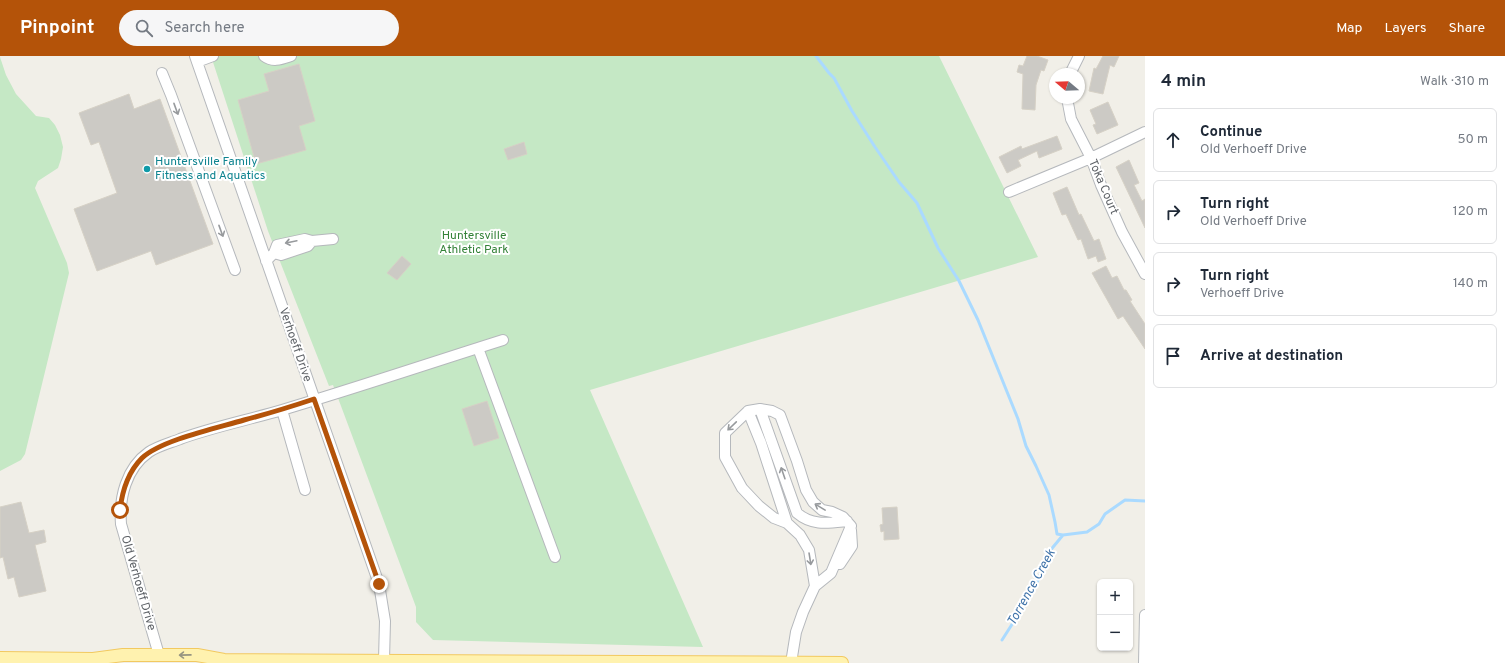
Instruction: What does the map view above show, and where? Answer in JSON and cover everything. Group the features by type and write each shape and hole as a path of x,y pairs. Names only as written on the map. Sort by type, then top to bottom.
{"main road":[{"path":"93,659 123,655 197,655 224,660"},
{"path":"0,658 93,659 127,663"},
{"path":"206,663 224,660 384,660 842,663"}],"street":[{"path":"196,59 212,56"},
{"path":"264,56 276,61 291,56"},
{"path":"1073,68 1079,56"},
{"name":"Verhoeff Drive","path":"196,59 379,584 385,621 384,660"},
{"path":"162,73 235,270"},
{"name":"Toka Court","path":"1068,104 1071,119 1091,158 1119,225 1145,274"},
{"path":"1009,192 1091,158 1145,132"},
{"path":"266,261 274,253 277,245 305,239 333,239"},
{"name":"Old Verhoeff Drive","path":"159,655 121,524 120,510 124,487 131,473 142,458 159,447 218,427 282,410 503,340"},
{"path":"478,348 555,557"},
{"path":"760,409 797,513 802,517 820,524 849,523"},
{"path":"815,586 809,550 800,535 788,523 774,518 759,506 742,488 725,457 725,433 748,411 760,409 772,410 780,415 806,490 812,502 822,510 832,512 843,517 849,523"},
{"path":"282,410 305,490"},
{"path":"748,411 761,443 788,523"},
{"path":"790,663 796,632 803,612 815,586 831,573 849,523"},
{"path":"1144,663 1145,615"}],"green space":[{"name":"Huntersville Athletic Park","path":"211,56 939,56 1038,257 590,390 703,647 433,640 416,622 416,607 341,406 333,385 329,386 268,231"},
{"path":"0,57 6,75 16,94 36,116 49,118 55,125 60,135 63,147 58,168 38,181 35,188 67,263 69,273 25,454 21,460 0,471"}],"building":[{"path":"1027,56 1037,56 1048,60 1044,71 1041,70 1036,85 1035,110 1022,109 1023,74 1017,72 1019,65 1023,66"},
{"path":"1103,56 1119,56 1114,67 1110,65 1103,94 1089,91 1094,68 1096,69"},
{"path":"299,64 315,121 299,126 306,150 256,164 238,100 269,91 264,74"},
{"name":"Huntersville Family Fitness and Aquatics","path":"129,94 134,109 160,99 213,244 156,265 151,251 97,271 74,209 117,193 99,142 91,145 79,113"},
{"path":"1108,102 1118,125 1097,134 1093,125 1096,124 1090,110"},
{"path":"1057,136 1062,149 1039,158 1037,151 1018,160 1021,166 1007,173 999,157 1021,146 1022,149"},
{"path":"524,142 527,154 508,160 504,149"},
{"path":"1129,160 1139,183 1134,185 1142,201 1145,199 1145,228 1116,167"},
{"path":"1067,187 1079,215 1081,214 1094,241 1099,239 1106,259 1098,262 1096,256 1088,259 1081,239 1078,240 1066,214 1062,215 1053,193"},
{"path":"402,256 411,264 397,280 387,273"},
{"path":"1106,266 1112,278 1117,276 1124,290 1126,290 1132,300 1130,301 1145,324 1145,349 1123,316 1118,319 1092,273"},
{"path":"487,401 499,438 474,446 462,409"},
{"path":"21,502 29,533 44,530 46,542 35,545 46,591 19,597 14,577 8,579 3,557 0,558 0,507"},
{"path":"897,507 899,539 884,540 884,531 881,532 880,525 883,524 882,508"}],"waterway":[{"path":"816,56 834,78 852,111 899,182 917,203 938,248 959,281 978,320 1018,419 1026,446 1049,495 1057,534 1063,535 1087,532 1099,524 1105,514 1125,500 1145,501"},
{"name":"Torrence Creek","path":"1002,640 1034,590 1049,552 1063,535"}],"place":[{"name":"Huntersville Family Fitness and Aquatics","path":"147,169"}],"route":[{"path":"120,510 124,487 131,473 142,458 150,452 185,437 282,410 314,399 379,584"}]}
